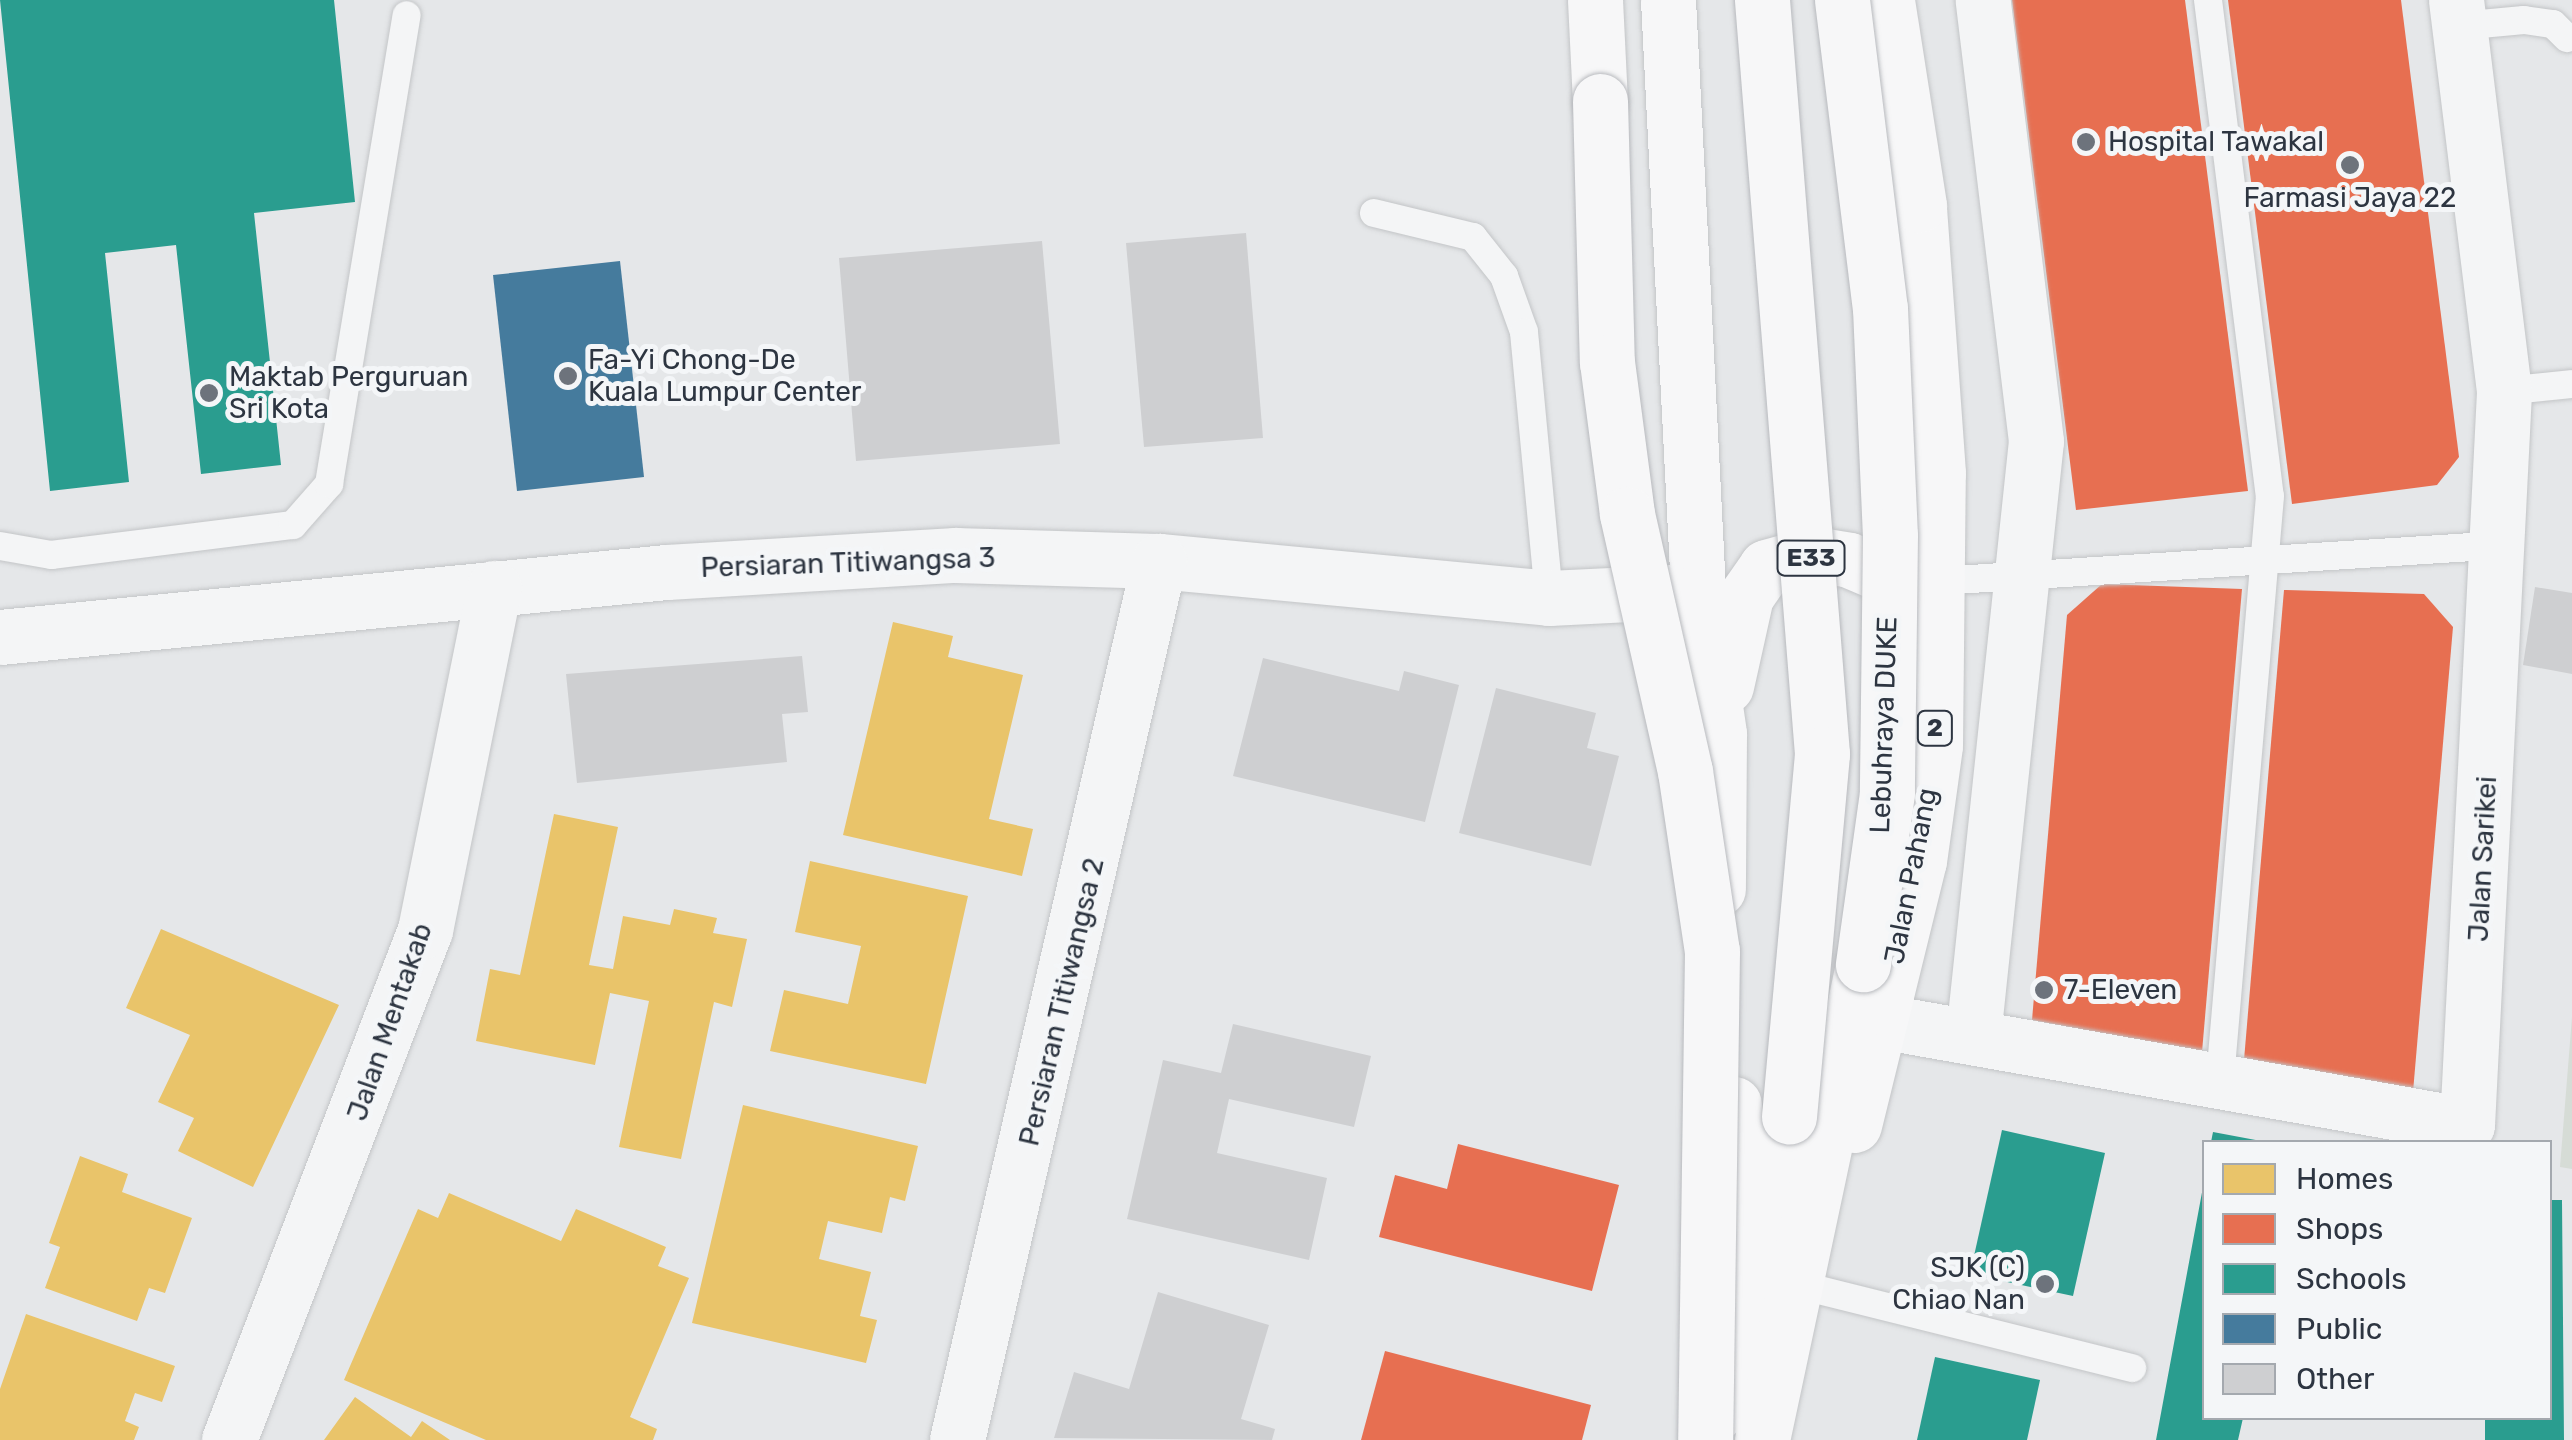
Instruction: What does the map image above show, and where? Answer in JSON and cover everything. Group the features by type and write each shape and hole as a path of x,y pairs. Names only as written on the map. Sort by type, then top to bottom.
{"main road":[{"path":"1595,0 1608,362 1712,951 1707,1440"},
{"path":"1668,0 1698,591 1719,734 1718,911 1737,1196 1681,1440"},
{"name":"E33","path":"1707,1440 1788,1116 1822,754 1762,0"},
{"name":"Lebuhraya DUKE","path":"1762,1440 1838,1101 1887,793 1890,535 1880,308 1842,0"},
{"name":"Jalan Pahang","path":"1774,1440 1920,861 1935,745 1940,582 1919,205 1887,0"},
{"path":"1719,734 1746,596 1766,567 1813,554 1885,575 1914,640 1935,745"}],"street":[{"path":"1972,1036 2036,441 1983,0"},
{"name":"Jalan Sarikei","path":"1880,1022 2467,1125 2502,545 2504,390 2457,13"},
{"name":"Persiaran Titiwangsa 3","path":"0,637 494,588 955,555 1159,562 1549,598 1698,591"},
{"name":"Persiaran Titiwangsa 2","path":"957,1440 1159,562"},
{"name":"Jalan Mentakab","path":"229,1440 424,930 494,588"}],"lane":[{"path":"2208,0 2271,559 2220,1079"},
{"path":"2457,13 2552,24 2567,38"},
{"path":"0,546 51,555 292,525 328,484 407,14"},
{"path":"1374,213 1473,236 1504,276 1524,332 1549,598"},
{"path":"2504,390 2572,384"},
{"path":"1940,582 2022,570 2502,545"},
{"path":"1811,1288 2132,1368"}],"shaded area":[{"path":"2572,1017 2572,1169 2560,1167"}],"building: Homes":[{"path":"893,622 953,636 948,657 1023,675 989,819 1033,829 1022,876 843,835"},
{"path":"554,814 618,827 589,965 613,969 623,916 670,925 674,909 717,918 713,933 747,939 732,1007 714,1002 681,1159 619,1147 649,1001 610,993 595,1065 476,1041 490,969 520,975"},
{"path":"810,861 968,896 926,1084 770,1051 784,990 848,1004 861,946 795,932"},
{"path":"161,929 339,1005 253,1187 178,1151 194,1118 158,1102 190,1035 126,1008"},
{"path":"743,1105 918,1146 905,1201 890,1197 882,1233 828,1221 819,1259 871,1272 860,1316 877,1320 866,1363 692,1323"},
{"path":"80,1156 128,1174 122,1192 192,1218 165,1293 149,1288 137,1321 45,1288 60,1247 49,1243"},
{"path":"449,1193 561,1241 576,1209 666,1247 658,1266 689,1278 630,1417 657,1429 653,1440 486,1440 344,1380 418,1209 438,1218"},
{"path":"26,1314 175,1366 162,1402 135,1393 125,1421 139,1427 134,1440 0,1440 0,1389"},
{"path":"355,1397 411,1437 422,1421 450,1440 324,1440"}],"building: Shops":[{"path":"2012,0 2185,0 2248,491 2076,510"},
{"path":"2228,0 2401,0 2459,457 2437,485 2292,504"},
{"path":"2102,584 2242,589 2202,1052 2032,1020 2067,615"},
{"path":"2284,590 2424,594 2453,627 2413,1092 2244,1060"},
{"path":"1458,1144 1619,1185 1592,1291 1379,1237 1395,1175 1447,1189"},
{"path":"1385,1351 1591,1405 1582,1440 1361,1440"}],"building: Schools":[{"path":"0,0 334,0 355,202 254,213 281,465 201,474 176,245 105,253 129,482 50,491"},
{"path":"2002,1130 2105,1153 2073,1296 1970,1274"},
{"path":"2213,1132 2256,1140 2211,1140"},
{"path":"2202,1192 2202,1420 2243,1420 2238,1440 2156,1440"},
{"path":"2552,1200 2562,1200 2564,1440 2485,1440 2485,1420 2552,1420"},
{"path":"1935,1357 2040,1380 2027,1440 1917,1440"}],"building: Public":[{"name":"Fa-Yi Chong-De Kuala Lumpur Center","path":"620,261 644,477 517,491 493,275"}],"building: Other":[{"path":"1246,233 1263,438 1144,447 1126,243"},
{"path":"1042,241 1060,444 856,461 839,258"},
{"path":"2535,587 2572,593 2572,674 2523,665"},
{"path":"802,656 808,712 782,714 787,762 577,783 566,674"},
{"path":"1263,658 1399,691 1404,671 1459,685 1425,822 1233,776"},
{"path":"1496,688 1596,713 1587,748 1619,756 1591,866 1459,833"},
{"path":"1233,1024 1371,1056 1354,1127 1229,1099 1217,1153 1327,1178 1309,1260 1127,1219 1163,1060 1221,1073"},
{"path":"1158,1292 1269,1325 1241,1419 1275,1429 1272,1440 1054,1438 1074,1372 1129,1389"}],"place":[{"name":"Hospital Tawakal","path":"2086,142"},
{"name":"Farmasi Jaya 22","path":"2350,165"},
{"name":"Fa-Yi Chong-De Kuala Lumpur Center","path":"568,376"},
{"name":"Maktab Perguruan Sri Kota","path":"209,393"},
{"name":"7-Eleven","path":"2044,990"},
{"name":"SJK (C) Chiao Nan","path":"2045,1284"}]}
